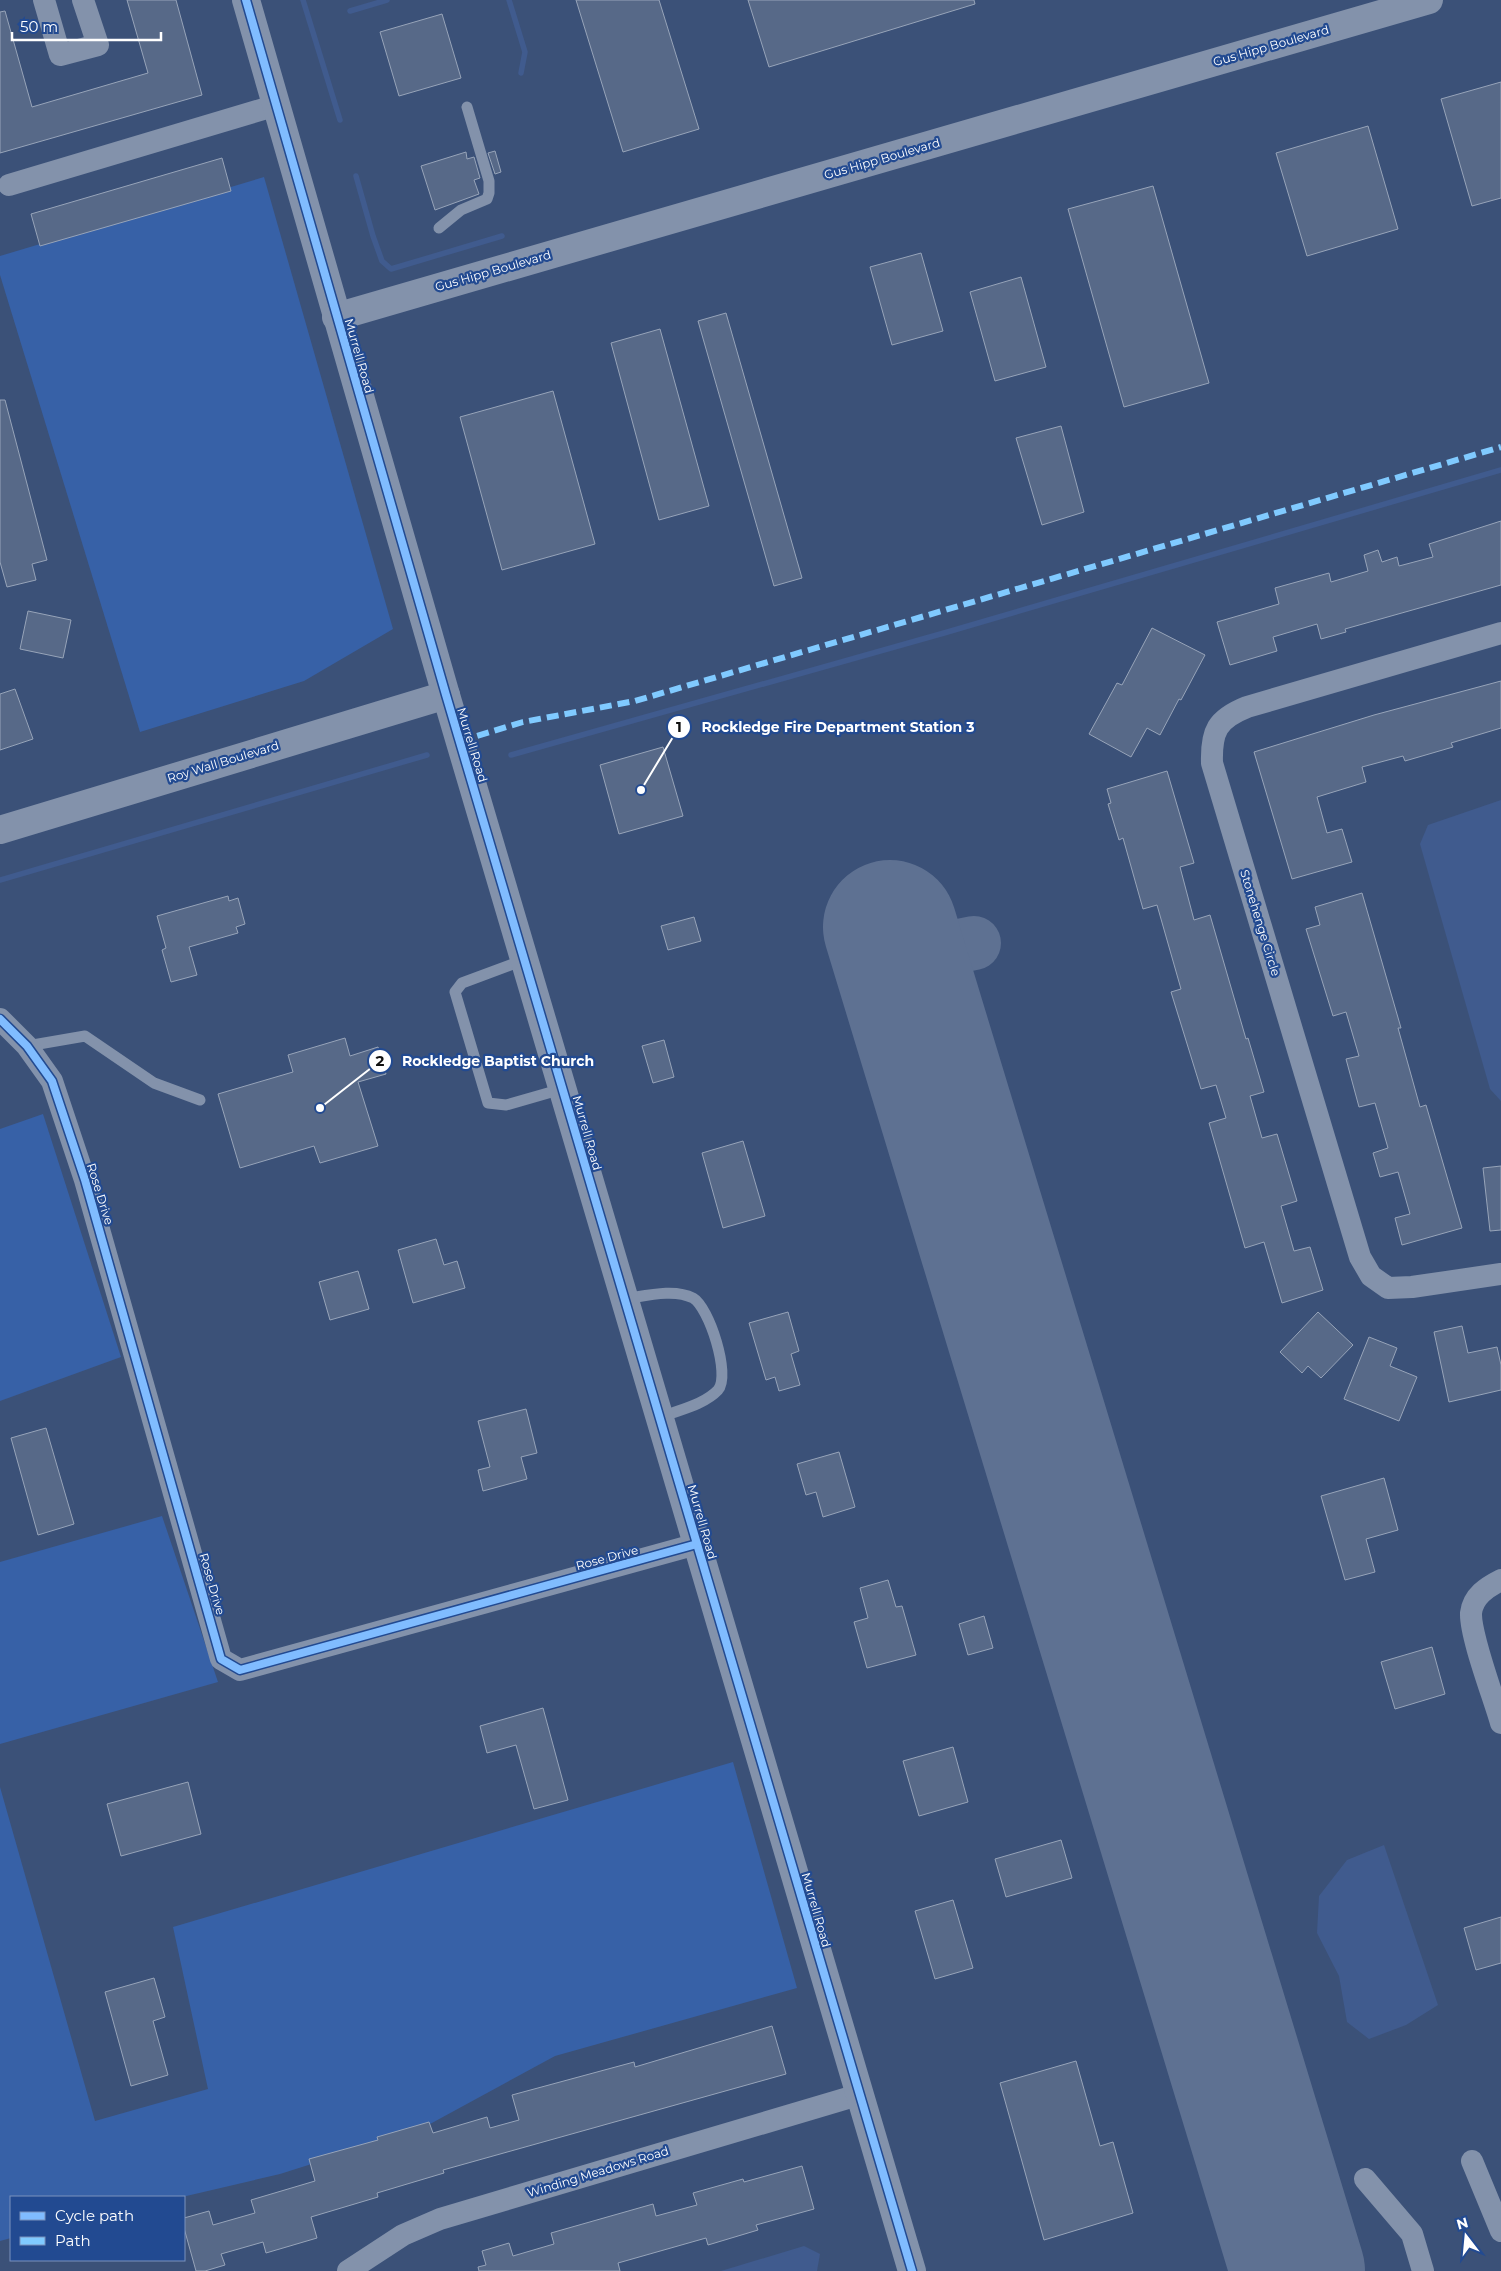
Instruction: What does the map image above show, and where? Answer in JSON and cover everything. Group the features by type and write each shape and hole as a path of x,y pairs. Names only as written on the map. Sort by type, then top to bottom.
{"street":[{"path":"44,0 60,55 98,45 83,0"},
{"name":"Murrell Road","path":"246,0 446,695 858,2095 912,2271"},
{"name":"Gus Hipp Boulevard","path":"336,317 1429,0"},
{"path":"9,185 277,105"},
{"name":"Stonehenge Circle","path":"1501,633 1247,707 1230,714 1216,728 1211,743 1212,763 1364,1263 1371,1276 1388,1288 1412,1287 1501,1274"},
{"name":"Roy Wall Boulevard","path":"0,830 446,695"},
{"name":"Rose Drive","path":"0,1018 27,1046 52,1081 85,1180 221,1658 240,1670 697,1544"},
{"path":"1501,1580 1487,1587 1477,1598 1471,1613 1474,1634 1501,1722"},
{"name":"Winding Meadows Road","path":"348,2271 403,2235 440,2219 858,2095"},
{"path":"1472,2161 1501,2231"},
{"path":"1365,2179 1412,2234 1423,2271"}],"lane":[{"path":"439,228 461,210 487,199 490,193 489,181 467,107"},
{"path":"524,960 462,983 455,992 482,1085 488,1103 506,1105 562,1089"},
{"path":"27,1046 85,1036 154,1083 200,1100"},
{"path":"624,1299 656,1294 694,1298 704,1309 720,1356 723,1376 720,1388 710,1398 659,1418"}],"shaded area":[{"path":"264,177 393,629 304,681 140,732 0,275 0,256"},
{"path":"1501,800 1501,1101 1490,1089 1420,844 1428,825"},
{"path":"43,1114 121,1357 0,1401 0,1129"},
{"path":"162,1516 218,1682 0,1744 0,1562"},
{"path":"733,1762 797,1988 555,2056 419,2130 280,2174 185,2196 10,2196 10,2238 0,2241 0,1787 95,2121 208,2089 173,1927"},
{"path":"1384,1845 1438,2005 1406,2025 1369,2039 1347,2022 1339,1976 1317,1933 1319,1896 1347,1860"},
{"path":"804,2246 820,2254 817,2271 721,2271"}],"building":[{"path":"127,0 176,0 202,95 0,153 0,12 5,11 32,107 148,73"},
{"path":"576,0 659,0 699,129 623,152"},
{"path":"748,0 974,0 975,4 769,67"},
{"path":"442,14 461,78 399,96 380,32"},
{"path":"1501,82 1501,198 1472,206 1441,99"},
{"path":"1368,126 1398,229 1307,256 1276,153"},
{"path":"495,151 501,172 495,174 488,153"},
{"path":"466,152 467,159 474,157 480,178 474,180 479,194 435,210 421,166"},
{"path":"222,158 231,191 40,246 31,214"},
{"path":"1153,186 1209,383 1124,407 1068,209"},
{"path":"921,253 943,331 892,345 870,267"},
{"path":"1021,277 1046,367 995,381 970,292"},
{"path":"726,313 802,578 774,586 698,321"},
{"path":"660,329 709,506 659,520 611,343"},
{"path":"553,391 595,544 502,570 460,417"},
{"path":"0,400 5,400 47,560 32,564 36,580 7,587 0,562"},
{"path":"1061,426 1084,512 1042,525 1016,438"},
{"path":"1501,521 1501,585 1345,629 1346,632 1321,639 1317,624 1273,637 1277,651 1230,665 1217,622 1279,604 1275,588 1329,573 1331,582 1368,571 1364,555 1378,550 1382,562 1397,557 1399,566 1433,557 1429,544"},
{"path":"28,611 71,620 63,658 20,649"},
{"path":"1152,628 1205,655 1160,735 1147,728 1131,757 1089,734 1117,683 1122,685"},
{"path":"1501,681 1501,728 1451,743 1453,747 1405,761 1403,756 1362,767 1366,782 1317,797 1327,833 1342,829 1352,862 1292,879 1254,752 1374,715"},
{"path":"15,689 33,739 0,750 0,694"},
{"path":"663,747 683,816 619,834 600,765"},
{"path":"1167,771 1194,863 1180,867 1194,920 1210,915 1246,1039 1248,1038 1264,1092 1250,1096 1262,1138 1277,1134 1297,1201 1281,1206 1294,1251 1310,1247 1323,1290 1282,1303 1264,1242 1245,1248 1209,1123 1226,1118 1216,1085 1201,1089 1171,992 1181,989 1157,905 1143,909 1123,838 1119,840 1108,804 1111,803 1107,789"},
{"path":"1362,893 1401,1028 1398,1028 1420,1107 1426,1105 1462,1228 1402,1245 1395,1218 1410,1214 1398,1172 1380,1177 1373,1153 1388,1148 1375,1103 1359,1107 1346,1059 1359,1056 1346,1012 1333,1016 1306,929 1320,925 1315,907"},
{"path":"228,896 229,901 238,898 245,924 236,927 238,933 189,947 197,975 171,982 162,950 166,948 157,916"},
{"path":"694,917 701,941 668,950 661,926"},
{"path":"345,1038 350,1056 378,1047 386,1074 358,1082 378,1146 320,1163 314,1146 240,1168 218,1094 293,1072 288,1055"},
{"path":"664,1040 674,1077 653,1083 642,1046"},
{"path":"743,1141 765,1216 723,1228 702,1153"},
{"path":"1501,1166 1501,1230 1490,1231 1483,1168"},
{"path":"436,1239 444,1265 457,1261 465,1288 413,1303 398,1250"},
{"path":"358,1271 369,1309 330,1320 319,1282"},
{"path":"788,1312 799,1351 791,1354 800,1385 779,1391 775,1377 766,1380 749,1323"},
{"path":"1318,1312 1353,1345 1321,1378 1308,1366 1302,1373 1280,1352"},
{"path":"1462,1326 1468,1353 1497,1347 1501,1365 1501,1390 1449,1402 1434,1332"},
{"path":"1369,1337 1397,1348 1390,1366 1417,1377 1399,1421 1344,1399"},
{"path":"526,1409 537,1453 521,1457 527,1479 483,1491 478,1470 490,1467 478,1421"},
{"path":"46,1428 74,1524 38,1535 11,1438"},
{"path":"839,1452 855,1507 823,1517 816,1492 806,1495 797,1464"},
{"path":"1384,1478 1398,1530 1366,1539 1375,1572 1345,1580 1321,1496"},
{"path":"888,1580 896,1607 902,1606 916,1655 867,1668 854,1622 868,1618 860,1588"},
{"path":"984,1616 993,1648 968,1655 959,1624"},
{"path":"1432,1647 1445,1694 1395,1709 1381,1662"},
{"path":"543,1708 568,1800 534,1809 516,1745 487,1753 480,1726"},
{"path":"953,1747 968,1802 919,1816 903,1761"},
{"path":"188,1782 201,1834 121,1856 107,1804"},
{"path":"1061,1840 1072,1878 1006,1897 995,1859"},
{"path":"953,1900 973,1968 935,1979 915,1911"},
{"path":"1501,1917 1501,1963 1476,1970 1464,1928"},
{"path":"154,1978 165,2017 153,2021 168,2075 131,2086 105,1992"},
{"path":"772,2026 786,2074 443,2170 444,2173 377,2193 378,2197 311,2217 317,2238 266,2253 263,2242 221,2254 225,2265 205,2271 196,2271 185,2232 185,2218 209,2211 213,2225 255,2213 251,2200 315,2181 309,2159 378,2140 377,2137 429,2122 433,2133 487,2117 490,2128 519,2120 512,2095 634,2062 635,2067"},
{"path":"1076,2061 1100,2146 1113,2142 1133,2213 1044,2240 1000,2083"},
{"path":"802,2166 814,2209 756,2225 758,2230 708,2245 706,2238 618,2263 620,2271 479,2271 478,2267 486,2265 482,2251 509,2243 513,2256 554,2244 551,2233 653,2204 656,2216 697,2205 693,2193 743,2179 744,2182"}],"waterway":[{"path":"303,0 340,120"},
{"path":"350,11 387,0"},
{"path":"509,0 525,52 521,73"},
{"path":"356,176 382,261 391,269 502,236"},
{"path":"511,755 944,633 1501,470"},
{"path":"0,880 427,755"}],"taxiway":[{"path":"900,958 974,943"}],"runway":[{"path":"890,927 1298,2271"}],"marked path":[{"path":"460,741 523,722 635,701 1501,447"}],"cycle path":[{"path":"246,0 446,695 912,2271"},
{"path":"0,1019 27,1046 52,1081 85,1180 221,1659 240,1670 697,1544"}],"place":[{"name":"Rockledge Fire Department Station 3","path":"641,790"},
{"name":"Rockledge Baptist Church","path":"320,1108"}]}
